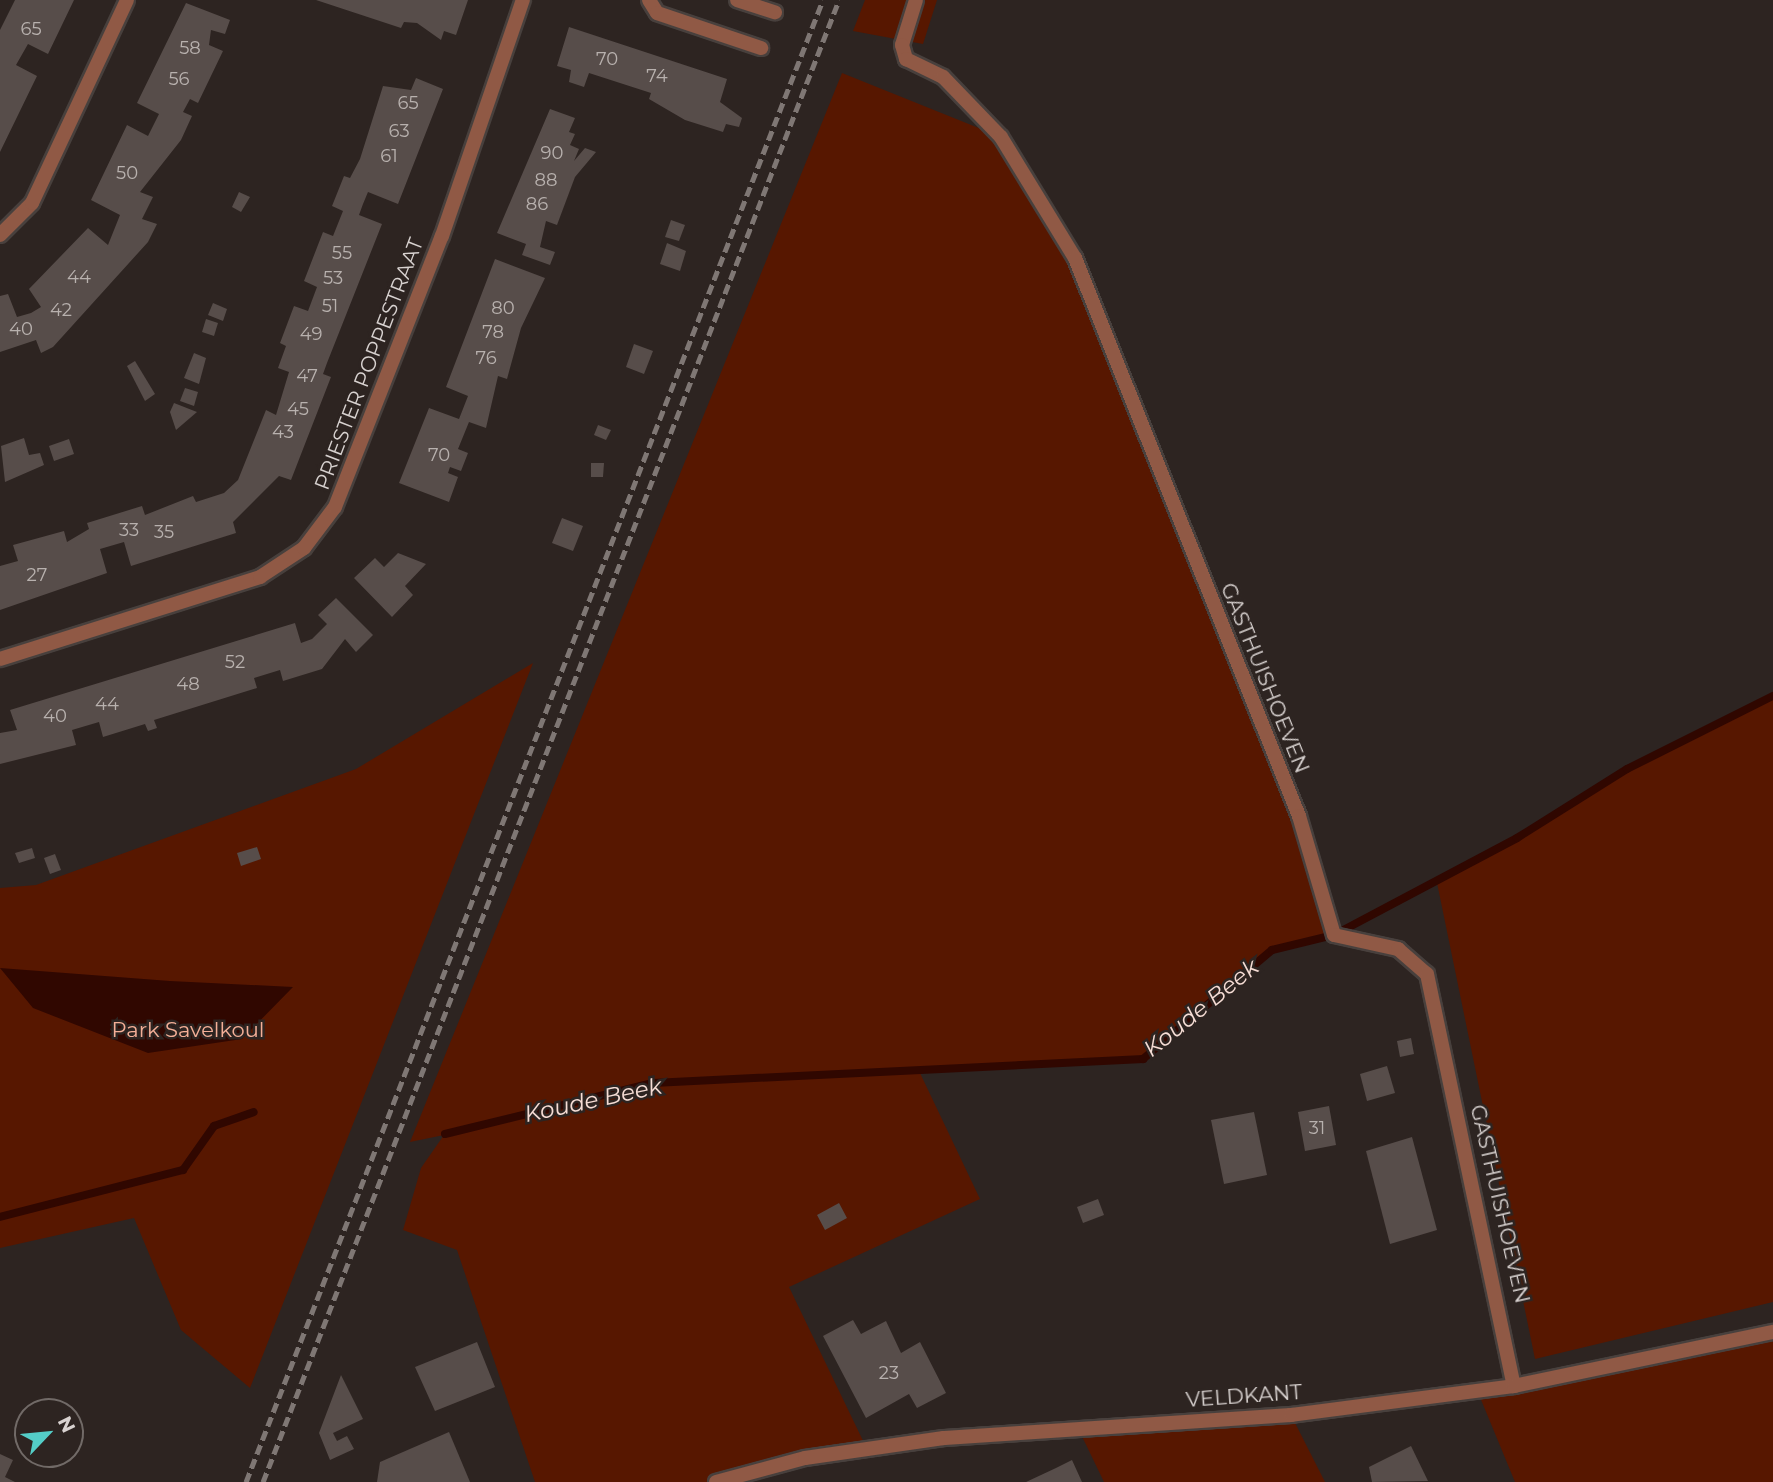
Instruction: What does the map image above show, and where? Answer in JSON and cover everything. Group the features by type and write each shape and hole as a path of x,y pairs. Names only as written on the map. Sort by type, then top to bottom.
{"street":[{"path":"0,236 32,203 98,72 127,0"},
{"name":"PRIESTER POPPESTRAAT","path":"0,659 260,577 304,548 335,507 442,236 523,0"},
{"path":"649,0 657,13 761,48"},
{"path":"737,0 775,12"},
{"name":"GASTHUISHOEVEN","path":"916,0 902,45 906,59 943,77 1001,137 1075,258 1299,816 1334,935 1398,950 1427,974 1514,1385"},
{"name":"VELDKANT","path":"716,1482 805,1458 944,1438 1291,1415 1514,1385 1773,1332"}],"green space":[{"path":"865,0 937,0 923,44 853,31"},
{"path":"842,73 1001,137 1075,258 1242,674 1334,935 1272,950 1143,1059 920,1073 980,1199 789,1287 867,1449 716,1482 535,1482 457,1250 403,1230 421,1168 444,1135 410,1142"},
{"name":"Park Savelkoul","path":"533,663 250,1388 181,1330 134,1218 0,1248 0,888 36,885 356,769"},
{"path":"1773,696 1773,1302 1535,1359 1436,878 1517,838 1627,769"},
{"path":"1773,1331 1773,1482 1515,1482 1477,1390"},
{"path":"1291,1415 1325,1482 1104,1482 1077,1426"}],"shaded area":[{"path":"0,968 293,987 242,1039 148,1053 33,1008"}],"building":[{"path":"15,0 74,0 48,54 28,44 16,65 37,76 0,152 0,30"},
{"path":"316,0 468,0 456,35 444,31 441,40 417,23 404,22 401,28"},
{"path":"186,3 230,20 225,34 211,30 209,45 223,51 198,103 190,99 183,112 192,116 181,140 140,192 153,197 142,219 157,224 148,242 53,347 41,353 36,340 0,352 0,296 8,294 17,317 31,313 41,307 29,289 88,228 108,245 120,215 91,200 127,125 148,136 159,114 137,103"},
{"path":"569,27 727,79 720,102 742,118 739,127 726,124 723,132 685,120 649,99 651,93 589,73 584,87 569,82 571,70 557,66"},
{"path":"416,78 443,89 398,204 368,192 363,204 359,215 382,224 323,374 331,377 291,480 279,476 233,522 236,533 131,566 124,542 100,549 107,573 0,610 0,566 18,561 13,545 64,531 67,542 89,529 87,523 142,506 145,515 193,496 196,502 224,493 238,480 266,410 276,415 289,372 278,368 286,346 280,343 294,306 308,311 317,287 304,281 323,232 333,236 343,211 332,206 344,176 350,178 360,159 383,86 411,90"},
{"path":"550,109 575,118 569,132 575,134 570,145 579,149 574,161 585,148 596,152 575,177 557,225 546,221 540,247 555,252 550,265 522,255 526,244 497,233"},
{"path":"239,192 250,197 241,212 232,207"},
{"path":"671,220 685,225 679,241 665,237"},
{"path":"667,243 686,251 680,271 660,264"},
{"path":"495,259 545,278 521,328 507,379 498,376 486,428 469,422 458,449 468,453 461,471 450,467 448,473 458,477 449,502 399,483 429,408 459,419 468,396 446,387"},
{"path":"213,303 227,309 223,321 208,315"},
{"path":"206,319 218,323 214,336 202,332"},
{"path":"634,344 653,351 644,374 626,367"},
{"path":"194,353 206,358 199,384 184,378"},
{"path":"135,361 155,394 145,401 127,366"},
{"path":"185,388 198,392 194,406 180,401"},
{"path":"174,403 197,412 176,430 170,412"},
{"path":"598,425 611,430 606,440 594,435"},
{"path":"24,438 29,455 40,453 44,465 5,482 1,446"},
{"path":"69,439 74,454 54,461 49,446"},
{"path":"591,463 604,463 603,477 591,477"},
{"path":"562,518 583,526 573,551 552,543"},
{"path":"398,553 426,564 405,586 413,595 392,617 354,578 375,558 384,567"},
{"path":"336,598 373,635 356,652 345,639 322,669 283,681 280,670 254,678 257,688 154,720 157,728 148,731 145,724 103,737 99,722 72,730 76,745 0,764 0,733 17,730 10,710 295,623 301,643 312,639 327,624 318,615"},
{"path":"257,847 261,859 241,866 237,853"},
{"path":"32,848 35,858 19,863 15,853"},
{"path":"55,854 61,870 50,874 44,858"},
{"path":"1411,1038 1414,1054 1400,1057 1397,1041"},
{"path":"1387,1066 1395,1093 1367,1101 1360,1074"},
{"path":"1329,1106 1336,1145 1305,1151 1298,1112"},
{"path":"1254,1112 1267,1175 1224,1184 1211,1120"},
{"path":"1412,1137 1437,1230 1390,1244 1366,1151"},
{"path":"1098,1199 1104,1215 1083,1223 1077,1207"},
{"path":"839,1203 847,1218 825,1230 817,1215"},
{"path":"853,1320 861,1334 886,1321 901,1353 920,1342 946,1393 917,1408 909,1394 866,1418 823,1336"},
{"path":"477,1342 495,1387 435,1411 415,1367"},
{"path":"341,1375 363,1419 333,1433 337,1441 347,1436 354,1449 330,1460 319,1433"},
{"path":"449,1432 470,1482 377,1482 380,1462"},
{"path":"1411,1446 1428,1481 1372,1482 1369,1467"},
{"path":"0,1454 13,1460 5,1477 15,1482 0,1482"},
{"path":"1072,1460 1082,1482 1026,1482 1056,1468"}],"waterway":[{"name":"Koude Beek","path":"445,1134 653,1083 1143,1059 1272,950 1334,935 1517,838 1627,769 1773,696"},
{"name":"Koude Beek","path":"0,1217 183,1170 214,1126 254,1112"}],"railway":[{"path":"246,1482 823,0"},
{"path":"263,1482 839,0"}]}
